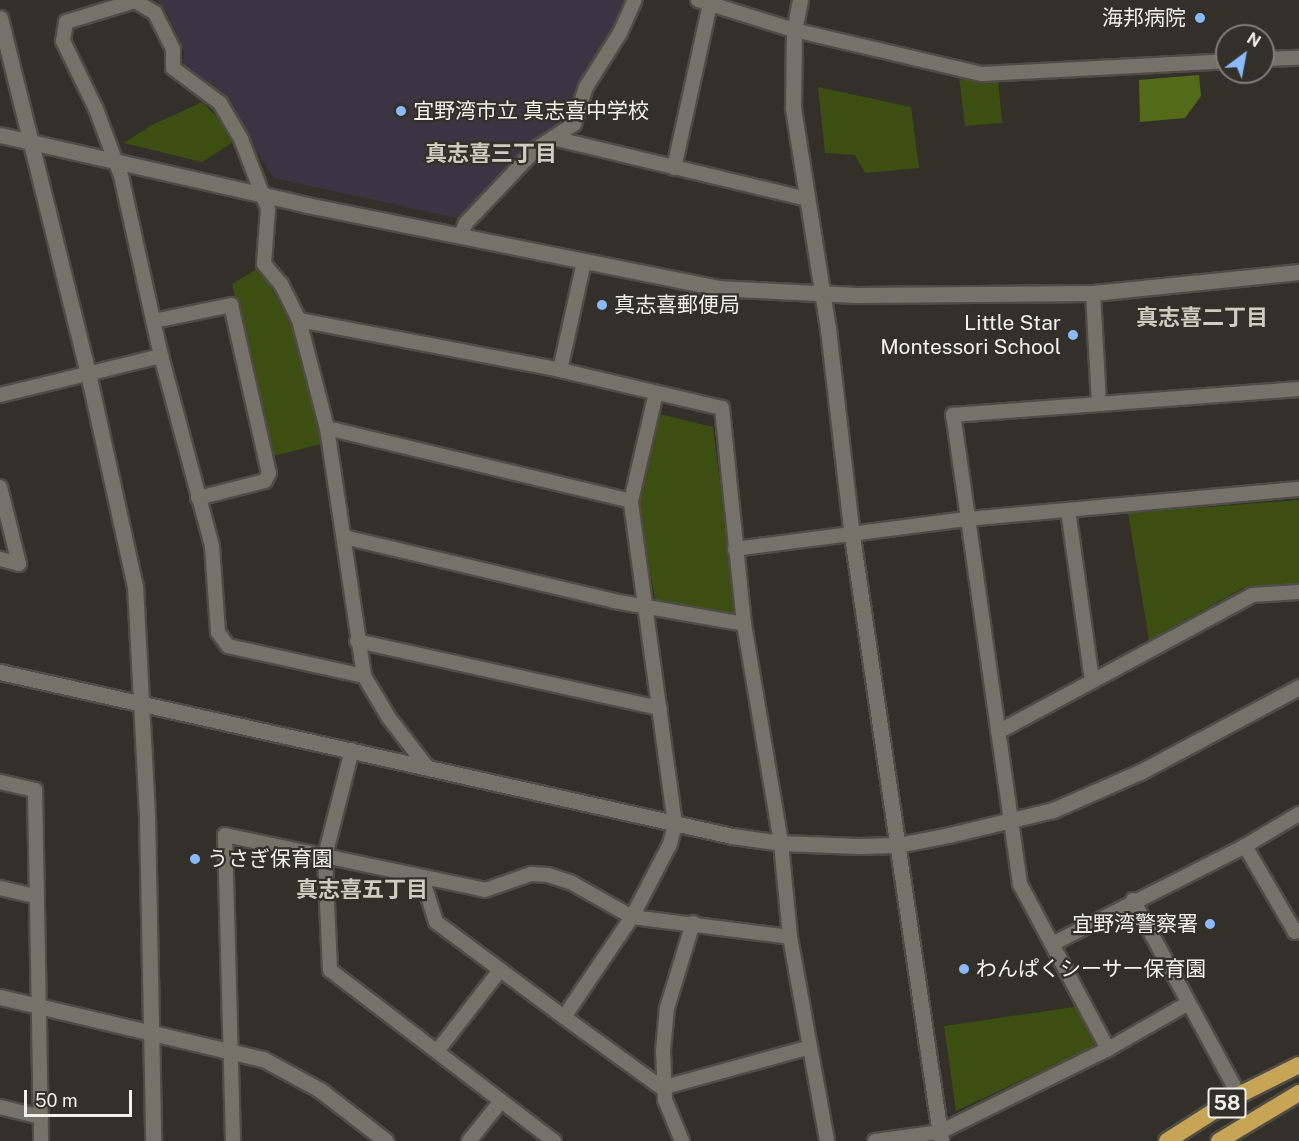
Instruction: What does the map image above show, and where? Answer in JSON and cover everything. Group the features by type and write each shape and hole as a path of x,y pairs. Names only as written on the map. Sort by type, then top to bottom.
{"highway":[{"name":"58","path":"1167,1141 1239,1095 1299,1065"},
{"name":"58","path":"1219,1141 1299,1093"}],"street":[{"path":"461,234 466,223 537,148 574,124 586,87 620,33 635,0"},
{"path":"800,0 794,30 793,108 822,293 852,536 940,1137"},
{"path":"364,676 228,646 218,632 212,546 153,321 121,176 114,164 96,109 63,41 66,22 135,1 155,13 173,49 173,68 220,104 241,139 265,196 268,209 264,264 281,284 299,320 327,428 364,676 389,718 427,767"},
{"path":"674,168 704,2 794,30 982,74 1215,62"},
{"path":"0,18 88,373 135,586 143,704 153,1141"},
{"path":"1275,59 1299,58"},
{"path":"0,135 114,164 717,288 822,293 1093,293 1299,272"},
{"path":"553,138 807,199"},
{"path":"560,370 584,262"},
{"path":"1093,293 1099,404"},
{"path":"153,321 231,305 269,472 265,481 198,498"},
{"path":"299,320 560,370 722,408 744,624 781,843 790,937 827,1141"},
{"path":"0,395 162,356"},
{"path":"1108,1049 1054,943 1020,884 953,415 1299,389"},
{"path":"564,1017 632,917 670,844 675,824 631,501 656,393"},
{"path":"327,428 631,501"},
{"path":"0,487 19,564 0,559"},
{"path":"735,549 852,536 967,519 1299,489"},
{"path":"1068,510 1092,681"},
{"path":"344,537 646,606 744,624"},
{"path":"998,732 1252,595 1299,592"},
{"path":"357,641 660,708"},
{"path":"0,672 675,824 781,843 898,844 1011,822 1053,810 1140,772 1299,687"},
{"path":"352,750 326,856 330,970 438,1050 554,1141"},
{"path":"0,782 35,790 41,1141"},
{"path":"1054,943 1133,900 1245,846 1299,814"},
{"path":"233,1141 225,835 485,890 531,874 548,875 572,884 632,917 790,937"},
{"path":"1245,846 1295,932 1299,930"},
{"path":"422,878 436,922 665,1089"},
{"path":"0,888 36,896"},
{"path":"1133,900 1187,1004 1239,1095"},
{"path":"682,1141 665,1089 667,1008 693,923"},
{"path":"438,1050 500,970"},
{"path":"0,997 229,1048 291,1073 386,1141"},
{"path":"875,1141 940,1137 1108,1049 1187,1004"},
{"path":"665,1089 810,1047"},
{"path":"469,1141 501,1101"},
{"path":"0,1107 41,1117"}],"shaded area":[{"name":"宜野湾市立 真志喜中学校","path":"157,0 627,0 609,39 577,87 570,119 537,139 461,219 274,178 224,102 183,69 184,52 169,16"}],"green space":[{"path":"1199,75 1201,96 1185,118 1140,122 1139,80"},
{"path":"959,77 985,82 998,80 1002,123 965,126"},
{"path":"818,87 911,107 919,168 865,173 855,155 825,153"},
{"path":"202,102 218,118 232,143 202,162 124,143 152,125"},
{"path":"260,267 293,328 325,443 273,456 232,284"},
{"path":"660,414 713,427 737,615 655,599 638,505"},
{"path":"1299,500 1299,584 1245,587 1149,640 1128,513"},
{"path":"1080,1006 1096,1037 1093,1047 956,1111 944,1026"}],"place":[{"name":"海邦病院","path":"1200,18"},
{"name":"宜野湾市立 真志喜中学校","path":"401,111"},
{"name":"真志喜郵便局","path":"602,305"},
{"name":"Little Star Montessori School","path":"1073,335"},
{"name":"うさぎ保育園","path":"195,859"},
{"name":"宜野湾警察署","path":"1210,924"},
{"name":"わんぱくシーサー保育園","path":"964,969"}],"district":[{"name":"真志喜三丁目","path":"491,154"},
{"name":"真志喜二丁目","path":"1202,318"},
{"name":"真志喜五丁目","path":"362,890"}]}
